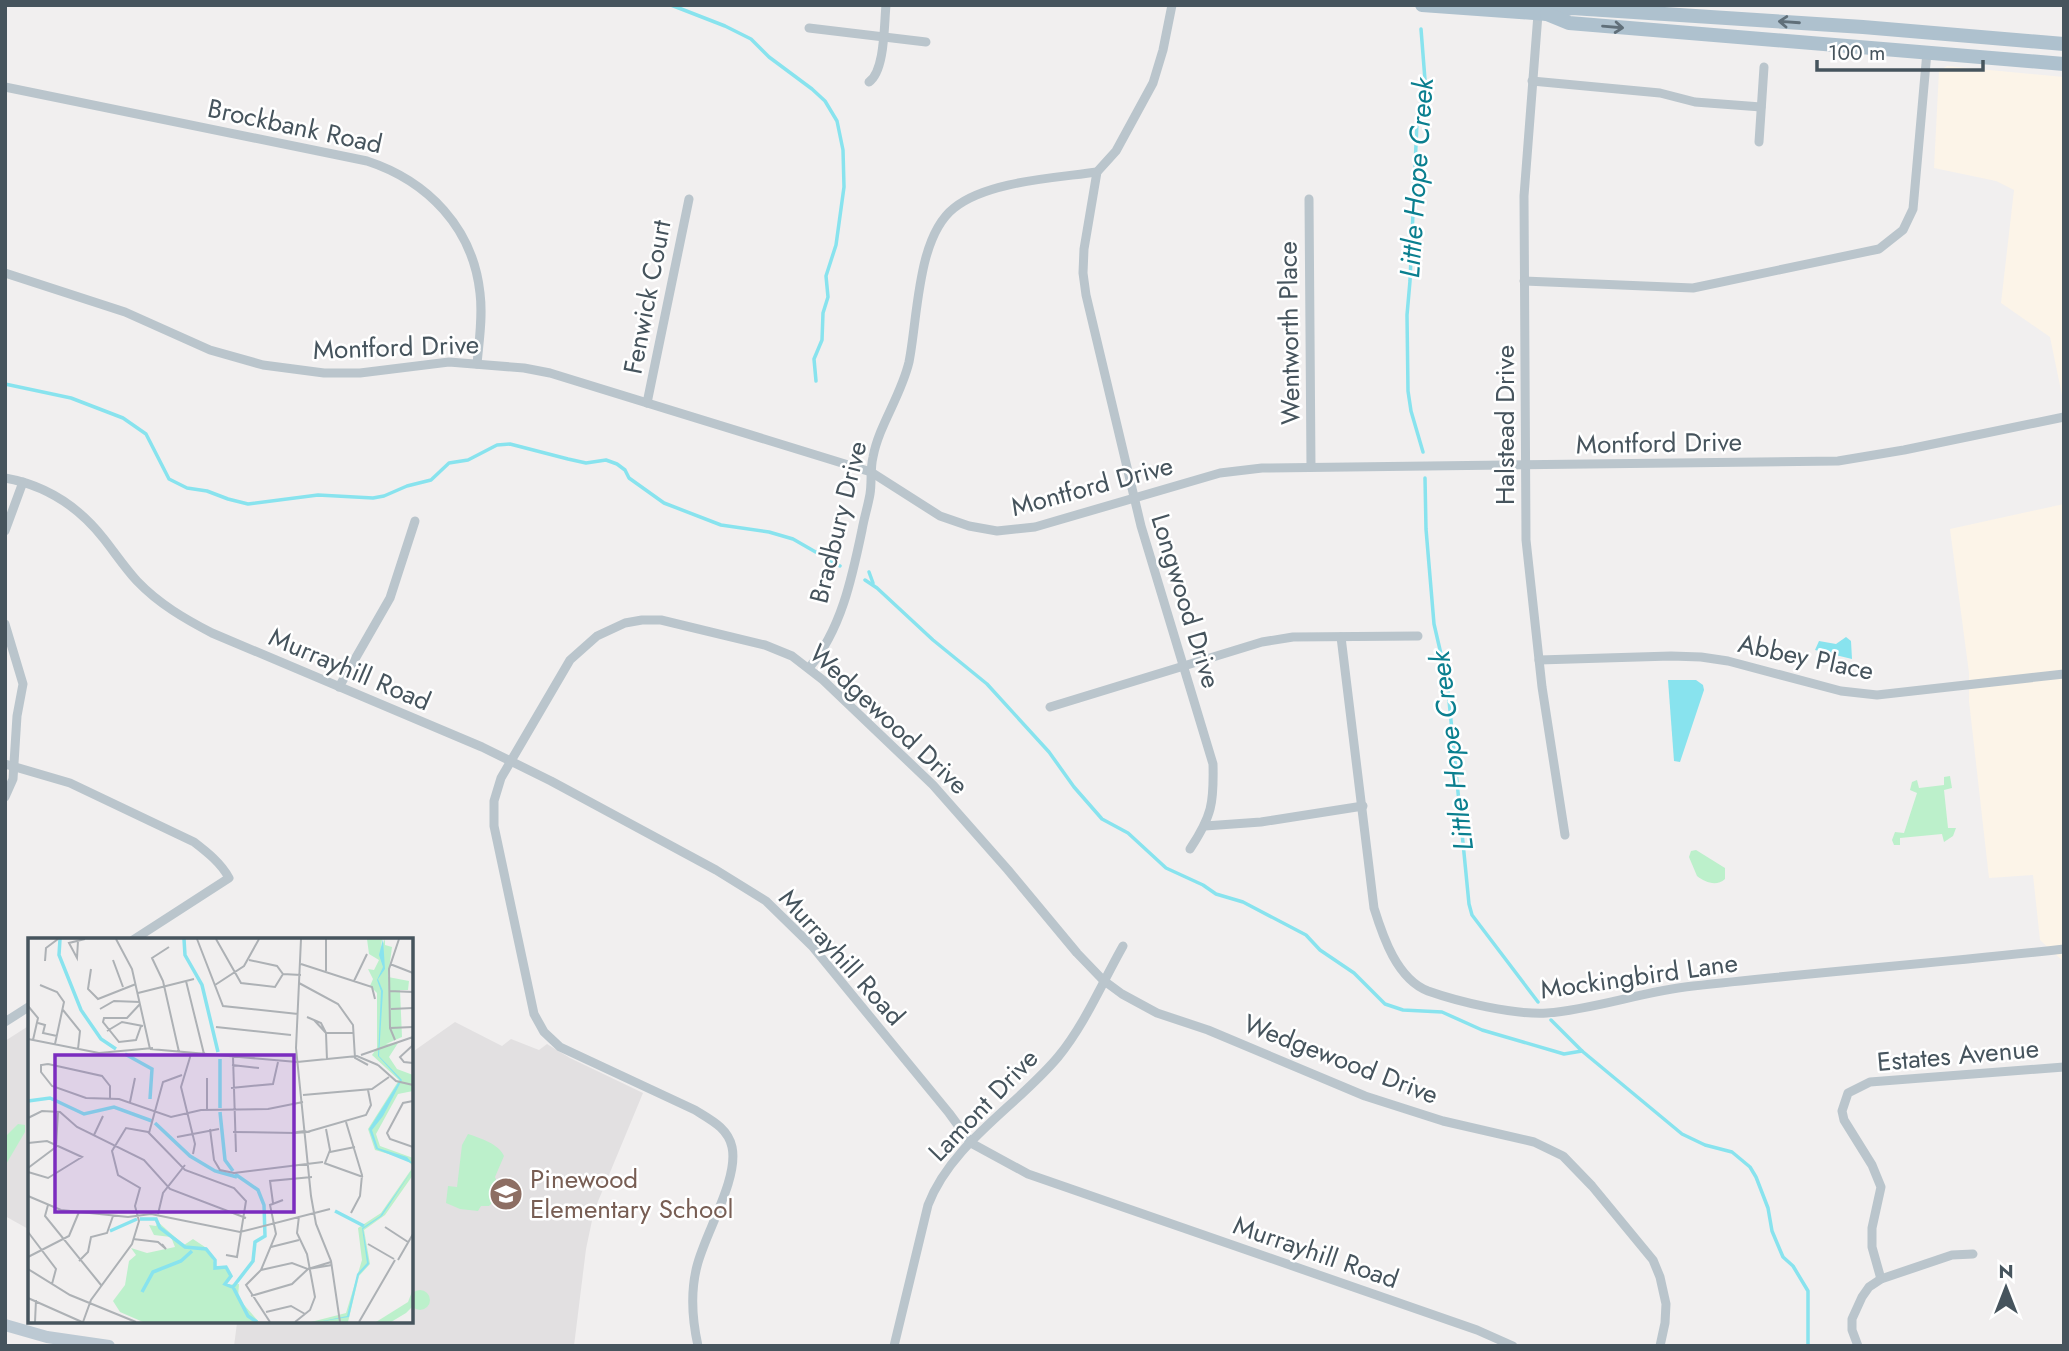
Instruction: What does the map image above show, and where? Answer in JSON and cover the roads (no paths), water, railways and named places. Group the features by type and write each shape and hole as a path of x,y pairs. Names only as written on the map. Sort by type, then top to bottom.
{"main road":[{"path":"1422,5 1542,14 1569,23 2064,65"},
{"path":"1542,14 1572,8 1863,27 2064,44"}],"street":[{"path":"869,82 879,68 886,5"},
{"name":"Longwood Drive","path":"1172,5 1153,83 1116,151 1097,172 1084,249 1083,273 1133,498 1213,764 1213,798 1205,826 1190,849"},
{"name":"Halstead Drive","path":"1542,14 1532,81 1524,195 1527,558 1565,835"},
{"path":"809,28 926,42"},
{"path":"1524,281 1693,288 1879,249 1903,230 1912,215 1927,52"},
{"path":"1759,142 1764,67"},
{"path":"1532,81 1660,93 1695,102 1761,107"},
{"name":"Brockbank Road","path":"5,88 367,161 407,178 441,206 460,232 473,262 480,294 481,317 477,364"},
{"name":"Bradbury Drive","path":"809,668 826,643 848,591 870,496 873,454 901,388 908,364 927,255 940,222 957,205 986,191 1097,172"},
{"name":"Fenwick Court","path":"647,403 688,199"},
{"name":"Wentworth Place","path":"1309,199 1311,467"},
{"name":"Montford Drive","path":"5,273 125,312 210,350 263,365 324,373 360,373 437,363 477,364 550,373 871,472 940,516 969,526 997,531 1035,527 1220,473 1262,468 1838,461 2064,417"},
{"name":"Murrayhill Road","path":"5,478 23,482 56,496 75,509 89,521 139,582 172,610 212,634 510,761 716,870 766,901 812,946 971,1143 1028,1174 1477,1330 1513,1346"},
{"path":"5,531 23,482"},
{"path":"339,687 390,598 415,520"},
{"name":"Wedgewood Drive","path":"698,1346 692,1306 693,1288 701,1251 733,1167 731,1143 717,1123 560,1047 540,1026 529,990 494,826 494,801 500,778 570,660 597,636 642,620 661,621 765,645 792,656 809,668 933,785 1077,953 1103,980 1122,994 1157,1013 1208,1030 1365,1096 1443,1121 1534,1142 1563,1156 1592,1186 1653,1260 1666,1304 1660,1346"},
{"path":"5,624 23,684 10,765 13,779 5,797"},
{"path":"1050,707 1262,642 1293,637 1418,636"},
{"name":"Mockingbird Lane","path":"1341,637 1374,908 1382,933 1407,976 1427,990 1508,1012 1561,1011 1691,986 2064,949"},
{"name":"Abbey Place","path":"1539,660 1701,657 1728,661 1841,691 1877,695 2064,674"},
{"path":"10,765 91,792 194,842 209,853 229,878 136,938"},
{"path":"1205,826 1251,823 1363,806"},
{"name":"Lamont Drive","path":"894,1346 928,1205 945,1171 1058,1057 1080,1025 1123,946"},
{"path":"5,1022 28,1007"},
{"name":"Estates Avenue","path":"1881,1279 1872,1247 1872,1228 1881,1187 1872,1165 1844,1120 1842,1111 1848,1093 1870,1082 2064,1067"},
{"path":"1858,1346 1852,1330 1853,1318 1869,1287 1881,1279 1952,1255 1973,1254"},
{"path":"5,1325 47,1337 109,1346"}],"water":[{"path":"1846,637 1851,641 1852,659 1815,650 1819,641 1836,644"},
{"path":"1668,680 1696,680 1703,685 1704,690 1680,762 1674,761"}],"waterway":[{"path":"671,5 751,39 769,57 825,101 837,121 843,150 844,187 836,245 826,276 828,297 823,313 822,340 814,359 816,381"},
{"name":"Little Hope Creek","path":"1421,29 1425,80 1417,122 1407,315 1408,391 1423,452"},
{"path":"5,384 71,398 123,418 146,434 169,479 187,488 207,491 248,504 318,495 373,498 384,496 431,480 449,463 468,460 497,445 510,444 586,463 606,460 617,464 625,470 629,478 664,503 721,525 769,532 793,539 840,566"},
{"name":"Little Hope Creek","path":"1425,478 1426,529 1434,624 1447,680 1469,904 1472,915 1538,1002"},
{"path":"869,572 873,583"},
{"path":"865,580 987,684 1049,752 1074,787 1102,819 1128,833 1166,868 1216,894 1243,902 1306,935 1320,950 1354,973 1385,1004 1403,1010 1442,1012 1482,1030 1564,1054 1582,1051"},
{"name":"Little Hope Creek","path":"1551,1020 1582,1051 1682,1134 1705,1145 1732,1152 1750,1167 1768,1208 1772,1231 1783,1257 1793,1266 1808,1291 1808,1346"}],"place":[{"name":"Pinewood Elementary School","path":"506,1194"}]}
